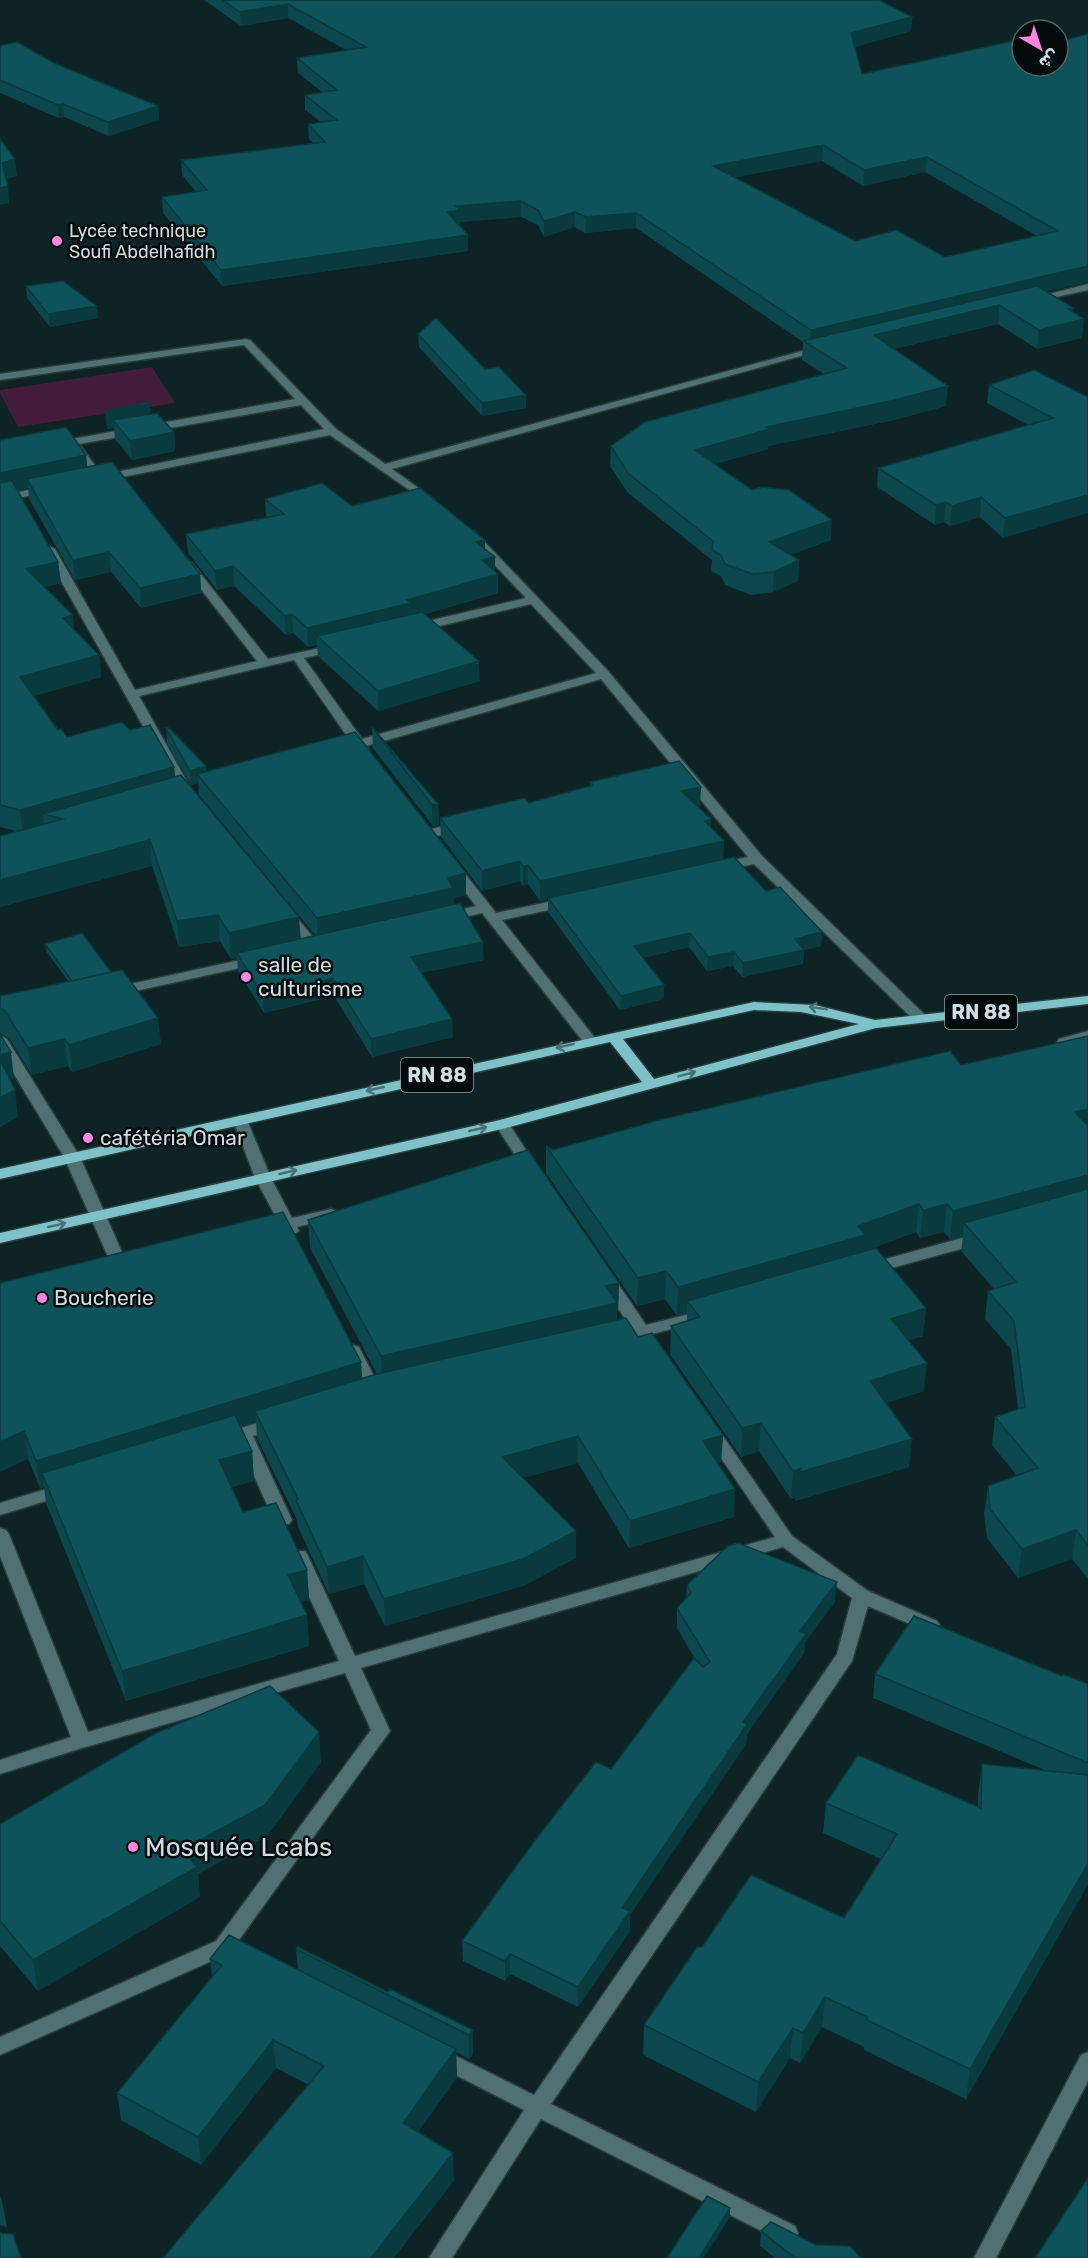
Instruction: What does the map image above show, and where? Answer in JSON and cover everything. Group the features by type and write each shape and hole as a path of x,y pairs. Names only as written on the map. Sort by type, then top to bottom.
{"main road":[{"name":"RN 88","path":"0,1174 613,1035 754,1006 781,1005 825,1009 875,1024 1088,999"},
{"path":"0,1238 502,1124 875,1024"},
{"path":"613,1035 651,1084"}],"street":[{"path":"1019,302 1088,287"},
{"path":"0,377 246,342 332,431 442,510"},
{"path":"384,468 834,345"},
{"path":"41,447 303,401"},
{"path":"72,441 94,479 122,479 332,431"},
{"path":"0,499 21,500 65,485"},
{"path":"461,524 604,674 680,774 757,859 921,1018"},
{"path":"41,535 189,795"},
{"path":"177,550 265,663"},
{"path":"399,632 534,600"},
{"path":"132,694 353,643"},
{"path":"297,656 373,762"},
{"path":"336,750 604,674"},
{"path":"428,834 473,823"},
{"path":"700,872 757,859"},
{"path":"449,862 590,1041"},
{"path":"439,919 585,898"},
{"path":"276,902 314,947"},
{"path":"105,994 267,958"},
{"path":"1053,1044 1088,1035"},
{"path":"0,1039 72,1157 97,1216 122,1258 96,1263"},
{"path":"240,1120 263,1178 299,1246"},
{"path":"502,1124 533,1171"},
{"path":"254,1231 351,1210"},
{"path":"860,1272 997,1233"},
{"path":"597,1265 656,1352"},
{"path":"596,1343 643,1333 723,1310"},
{"path":"348,1341 381,1393 353,1401"},
{"path":"701,1418 786,1540 862,1596 948,1633"},
{"path":"210,1443 287,1420"},
{"path":"0,2046 223,1947 381,1731 243,1433"},
{"path":"0,1509 77,1485"},
{"path":"0,1534 82,1741"},
{"path":"0,1767 82,1741 786,1540"},
{"path":"440,2258 538,2106 846,1656 862,1596"},
{"path":"223,1947 255,1963"},
{"path":"422,2048 806,2242"},
{"path":"985,2258 1088,2061"}],"shaded area":[{"path":"152,367 175,403 18,427 0,393 0,390"}],"building":[{"path":"223,0 879,0 912,17 851,33 862,74 1010,42 1010,78 1070,78 1070,39 1088,34 1088,266 811,330 636,213 586,217 575,212 544,221 538,210 521,201 456,206 460,210 447,212 468,235 221,270 162,197 207,190 181,160 325,142 308,124 337,120 305,95 337,90 297,58 366,47 288,4 240,12","holes":["823,145 864,170 927,157 1058,231 945,257 896,230 855,241 713,166"]},
{"path":"17,42 54,63 158,106 108,122 63,104 58,105 0,80 0,46"},
{"path":"0,139 15,159 2,163 8,186 0,188"},
{"path":"63,281 97,306 48,314 26,286"},
{"path":"1037,286 1074,308 1068,309 1084,319 1039,330 999,305 874,335 948,386 895,400 766,427 769,429 695,450 752,490 762,487 789,490 832,520 769,542 799,560 774,572 752,574 725,564 721,555 712,550 713,541 628,473 611,446 645,422 847,368 803,341"},
{"path":"436,318 485,369 499,367 526,395 482,403 418,334"},
{"path":"1034,370 1088,397 1088,495 1005,518 981,497 952,506 946,502 936,505 878,468 1053,418 989,385"},
{"path":"148,402 149,404 105,411"},
{"path":"157,413 174,432 130,441 113,420"},
{"path":"66,427 86,455 0,473 0,440"},
{"path":"112,462 200,574 140,588 109,552 73,560 27,479"},
{"path":"12,481 58,562 26,569 73,615 63,618 99,655 20,677 58,730 61,729 67,737 122,722 130,730 150,725 174,767 20,810 0,805 0,483"},
{"path":"322,483 352,506 420,488 485,540 476,542 495,557 482,560 498,574 407,600 411,603 307,628 292,614 285,616 233,566 215,571 186,534 284,514 265,499"},
{"path":"422,612 479,661 378,691 317,636"},
{"path":"372,727 438,804 432,805"},
{"path":"166,728 169,728 206,766 190,771"},
{"path":"355,732 466,873 448,878 453,888 317,918 197,774"},
{"path":"679,761 701,787 681,791 711,819 705,821 724,841 540,881 528,865 523,866 520,861 482,871 440,818 525,798 529,803 593,785 590,782"},
{"path":"181,775 299,917 229,933 218,915 177,921 150,840 0,880 0,836 63,819 43,814"},
{"path":"734,857 766,891 780,887 822,932 795,939 804,950 743,963 734,952 708,957 690,933 634,946 664,985 621,996 548,898"},
{"path":"460,903 483,942 411,957 452,1019 371,1039 333,978 263,996 237,953"},
{"path":"82,933 111,972 72,981 45,944"},
{"path":"122,970 158,1018 69,1045 64,1039 28,1048 5,1011 0,1008 0,996"},
{"path":"0,1034 11,1052 0,1055"},
{"path":"1088,1036 1088,1109 1075,1112 1088,1126 1088,1175 953,1211 947,1204 923,1210 919,1204 858,1226 866,1235 678,1287 666,1271 638,1278 546,1146 553,1150 659,1120 950,1051 961,1065"},
{"path":"0,1059 15,1090 0,1098"},
{"path":"528,1150 619,1283 606,1286 617,1303 381,1356 308,1220"},
{"path":"1088,1189 1088,1545 1076,1530 1022,1549 990,1509 988,1486 1038,1468 995,1417 1025,1407 1014,1321 988,1291 1016,1282 964,1223"},
{"path":"283,1212 361,1362 36,1461 24,1431 0,1442 0,1283"},
{"path":"876,1248 926,1308 891,1319 927,1363 870,1381 912,1439 797,1473 802,1468 793,1471 761,1423 742,1428 671,1326 700,1317 687,1301"},
{"path":"626,1318 638,1337 652,1333 723,1435 703,1441 735,1489 630,1521 578,1436 502,1457 576,1531 523,1559 384,1599 363,1556 327,1567 296,1500 298,1499 255,1411 377,1374"},
{"path":"235,1415 252,1451 219,1460 243,1512 276,1503 307,1570 288,1575 307,1615 122,1671 42,1473"},
{"path":"738,1543 837,1582 800,1631 806,1634 743,1722 747,1724 622,1908 630,1911 578,1987 510,1954 505,1961 462,1941 533,1843 596,1762 611,1769 694,1658 703,1667 710,1662 677,1608 691,1593 687,1585 728,1546"},
{"path":"914,1616 1062,1676 1063,1674 1088,1684 1088,1763 875,1674"},
{"name":"Mosquée Lcabs","path":"270,1686 319,1732 265,1805 183,1849 197,1867 33,1960 0,1921 0,1824 156,1733"},
{"path":"858,1755 981,1808 982,1764 1088,1775 1088,1863 970,2069 867,2020 867,2017 825,1997 803,2033 793,2028 758,2082 644,2025 697,1947 702,1947 751,1875 844,1918 897,1834 826,1803"},
{"path":"229,1935 456,2049 403,2123 453,2153 371,2258 163,2258 324,2066 273,2040 198,2137 117,2093 222,1965 210,1959"},
{"path":"298,1947 388,1992 390,1989 473,2030 469,2035 296,1949"},
{"path":"1088,2178 1088,2258 1035,2258"},
{"path":"707,2196 730,2208 699,2258 667,2258"},
{"path":"771,2222 816,2245 850,2246 861,2258 795,2258 761,2231"},
{"path":"0,2233 13,2234 21,2258 0,2258"}],"place":[{"name":"Lycée technique Soufi Abdelhafidh","path":"57,241"},
{"name":"salle de culturisme","path":"246,977"},
{"name":"cafétéria Omar","path":"88,1138"},
{"name":"Boucherie","path":"42,1298"},
{"name":"Mosquée Lcabs","path":"133,1847"}]}
